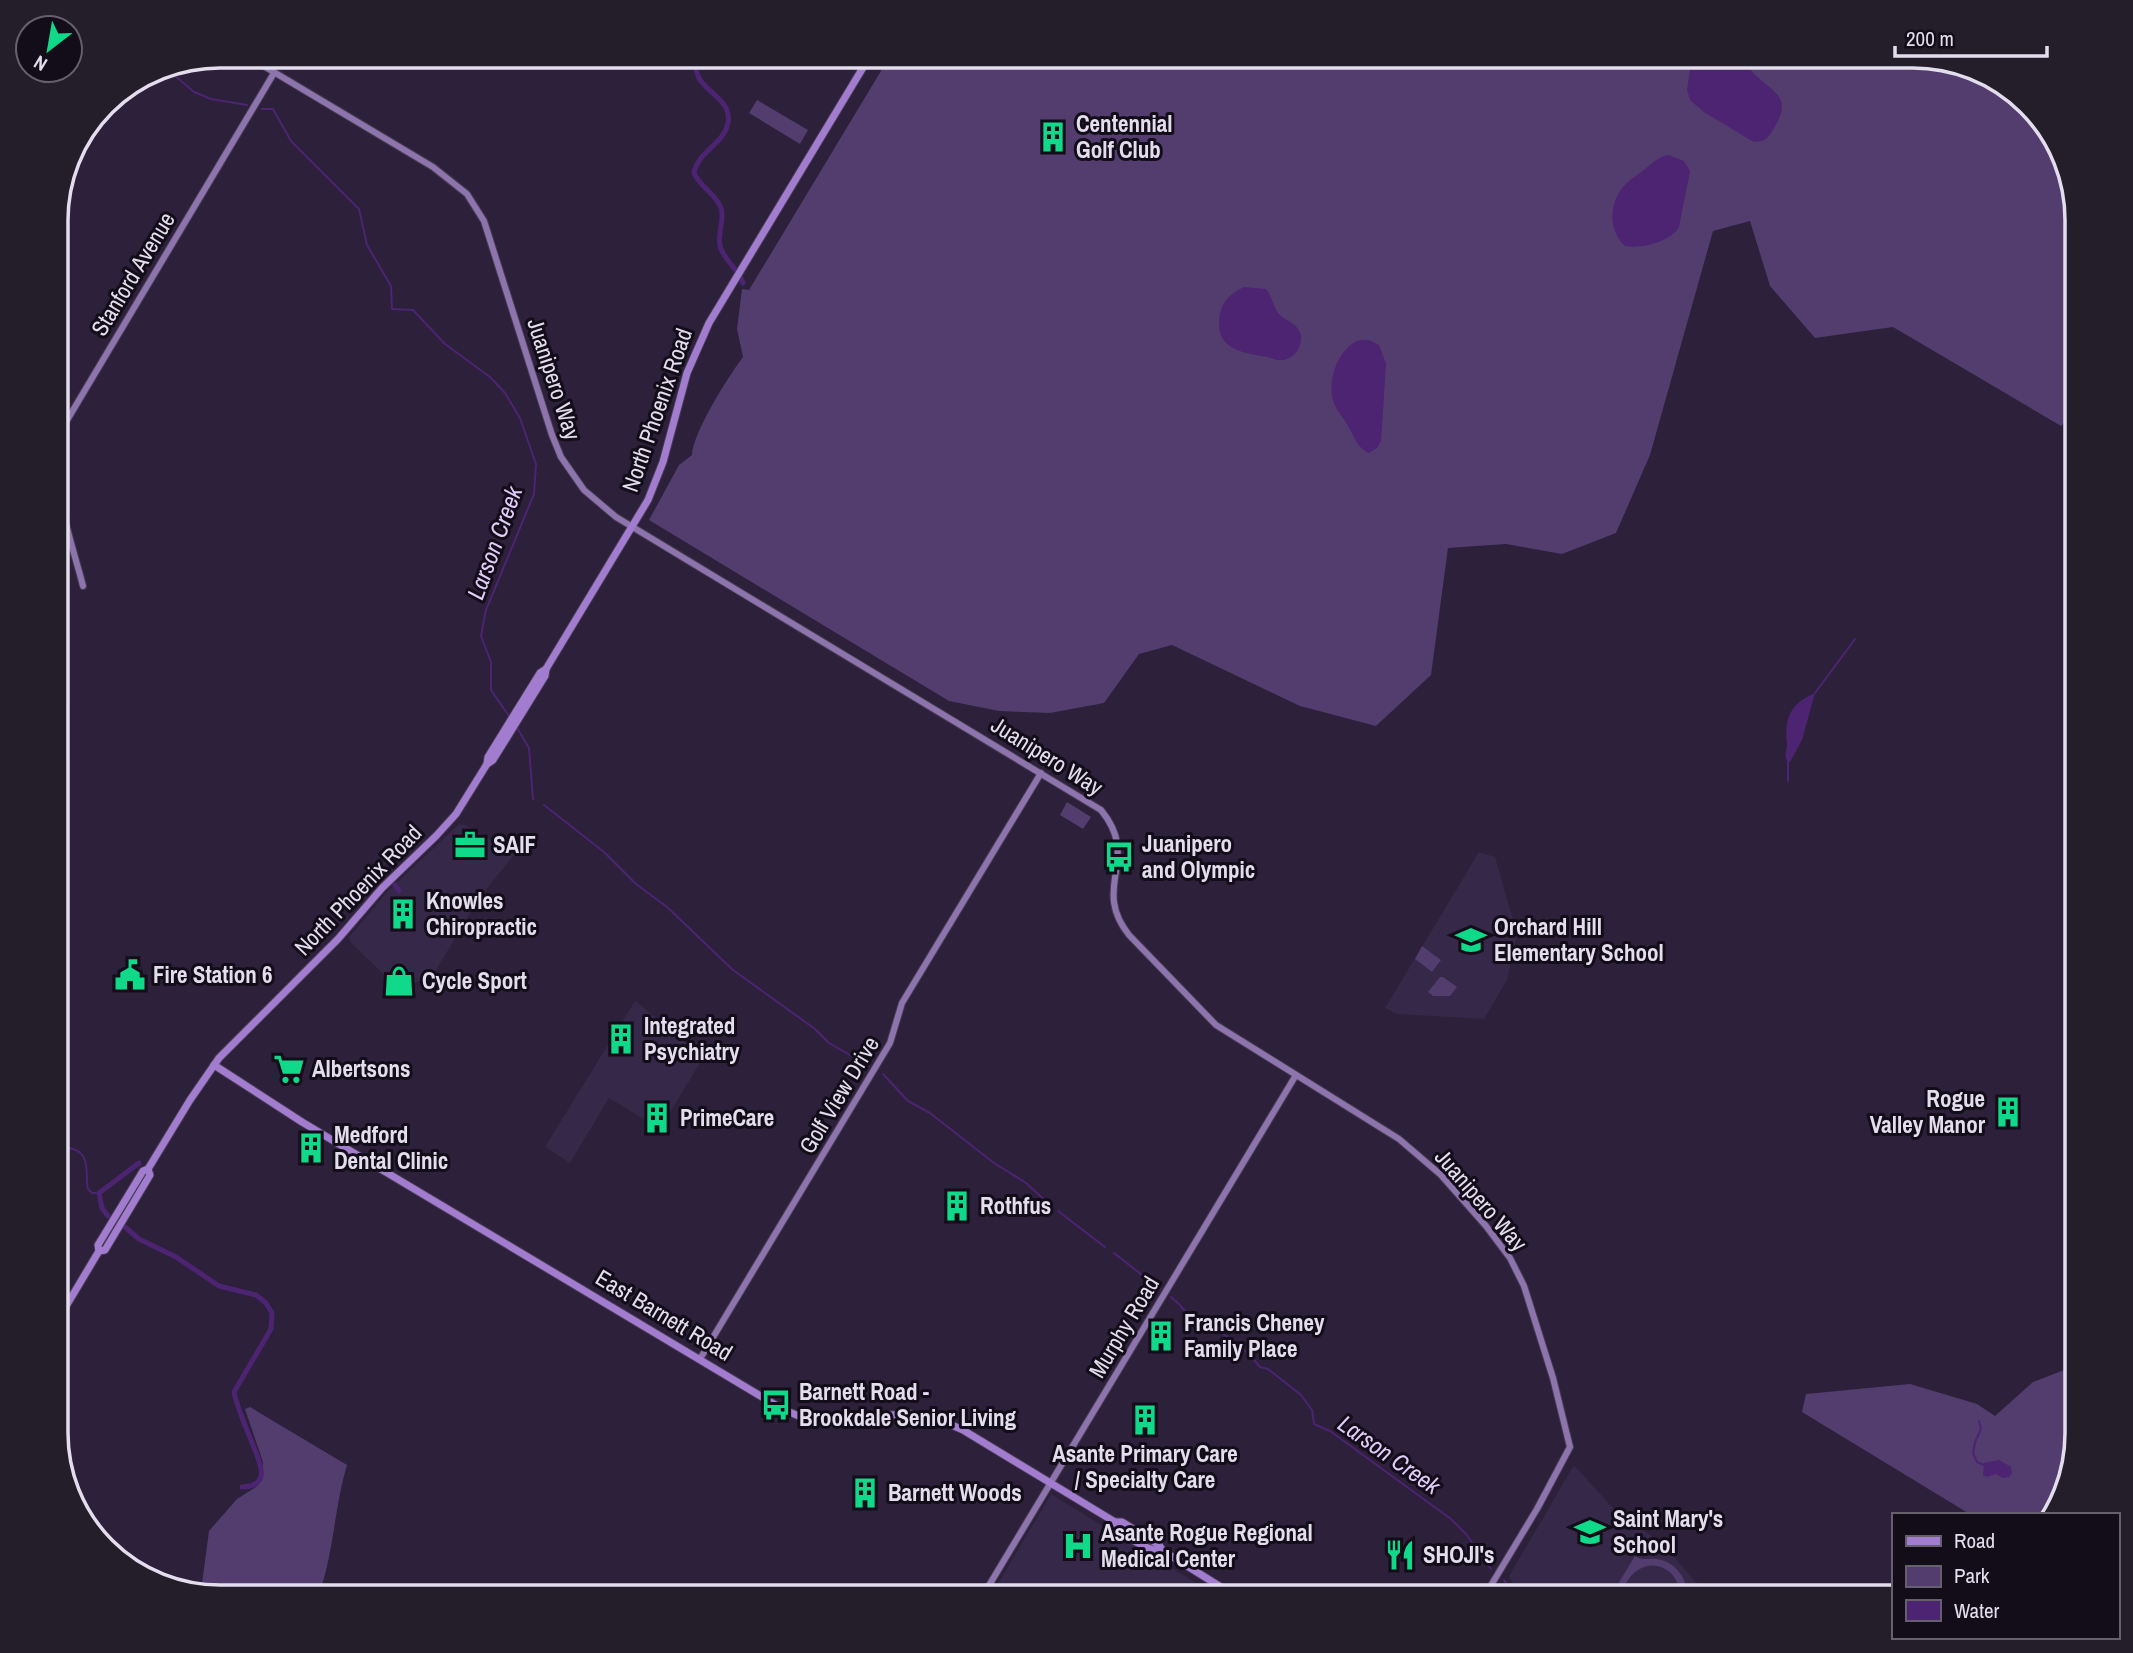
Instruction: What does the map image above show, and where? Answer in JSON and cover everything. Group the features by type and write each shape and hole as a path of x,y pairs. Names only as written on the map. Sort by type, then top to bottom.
{"main road":[{"name":"North Phoenix Road","path":"69,1301 130,1192 143,1171 149,1169 214,1065 338,939 382,888 436,836 456,814 487,764 493,760 504,736 545,676 546,669 633,527 658,476 694,354 709,323 863,68"},
{"name":"East Barnett Road","path":"214,1065 306,1124 776,1405 804,1418 839,1423 911,1414 945,1422 963,1430 1115,1522 1122,1522 1218,1585"}],"street":[{"name":"Juanipero Way","path":"266,68 440,172 461,188 481,215 489,232 561,457 591,497 633,527 1099,808 1114,828 1119,849 1112,900 1117,918 1129,935 1216,1025 1380,1125 1441,1175 1486,1227 1510,1258 1524,1286 1553,1378 1570,1447 1537,1509 1490,1585"},
{"name":"Stanford Avenue","path":"69,417 274,73"},
{"name":"Stanford Avenue","path":"69,528 83,586"},
{"name":"Golf View Drive","path":"700,1359 890,1044 901,1005 1041,773"},
{"name":"Murphy Road","path":"989,1585 1296,1075"}],"shaded area":[{"path":"459,824 515,854 479,898 435,972 401,991 351,943 349,937 388,891"},
{"name":"Orchard Hill Elementary School","path":"1479,852 1495,857 1517,934 1507,980 1484,1019 1397,1014 1385,1008"},
{"path":"635,1001 704,1056 660,1129 609,1098 570,1163 545,1147"},
{"name":"Saint Mary's School","path":"1574,1465 1611,1506 1665,1546 1698,1585 1513,1585 1509,1576"},
{"name":"Asante Rogue Regional Medical Center","path":"1051,1494 1199,1585 997,1585"}],"green space":[{"name":"Centennial Golf Club","path":"883,68 1933,70 1971,80 2013,106 2039,136 2057,171 2065,220 2065,422 2061,426 1893,327 1815,338 1770,286 1750,221 1713,231 1650,455 1616,533 1562,554 1506,544 1448,548 1431,675 1376,726 1300,706 1172,645 1139,654 1104,703 1050,713 999,711 949,701 649,520 679,465 692,455 705,419 743,357 737,329 742,289 749,290"},
{"path":"757,100 808,130 800,144 749,113"},
{"path":"1067,802 1091,817 1083,829 1060,815"},
{"path":"1422,946 1441,960 1432,972 1415,959"},
{"path":"1440,977 1457,987 1450,996 1433,996 1428,992"},
{"path":"2065,1370 2062,1463 2057,1482 2041,1513 1968,1513 1802,1412 1806,1394 1910,1384 1977,1404 1995,1416 2033,1382"},
{"path":"250,1407 347,1465 322,1585 202,1583 209,1531 237,1499 262,1480 263,1462 245,1409"},
{"path":"1635,1556 1670,1564 1680,1572 1685,1585 1678,1585 1667,1570 1654,1566 1638,1570 1625,1585 1617,1585"}],"water":[{"path":"1690,68 1749,68 1780,98 1781,112 1767,138 1752,141 1704,112 1690,100 1687,90"},
{"path":"1668,155 1684,161 1690,171 1679,227 1669,237 1655,243 1625,246 1619,240 1613,225 1615,200 1629,181 1656,160"},
{"path":"1244,287 1266,289 1279,314 1298,329 1301,336 1300,346 1292,357 1276,360 1248,354 1225,342 1219,326 1221,309 1228,298"},
{"path":"1360,340 1369,340 1379,345 1386,364 1381,441 1377,448 1369,453 1357,443 1336,407 1332,392 1336,365 1346,349"},
{"path":"1815,693 1802,740 1790,762 1787,761 1787,727 1790,713 1806,697"},
{"path":"1999,1460 2011,1467 2012,1473 2009,1477 1983,1475 1984,1463"}],"waterway":[{"path":"696,68 703,84 723,103 728,123 722,137 700,159 694,173 721,208 720,246 743,283"},
{"name":"Larson Creek","path":"174,75 194,92 211,99 247,105"},
{"name":"Larson Creek","path":"262,109 273,109 291,141 359,209 367,245 391,286 392,309 413,310 445,344 490,377 505,393 520,418 536,464 534,494 486,610 481,636 491,662 491,690 509,716"},
{"path":"1815,693 1855,639"},
{"name":"Larson Creek","path":"516,726 529,748 533,799"},
{"path":"1788,761 1788,781"},
{"name":"Larson Creek","path":"544,805 604,852 733,970 815,1029 829,1043 869,1066"},
{"path":"395,885 399,891"},
{"name":"Larson Creek","path":"883,1074 908,1101 930,1113 994,1163 1026,1183 1049,1204"},
{"path":"69,1148 83,1155 88,1189 92,1193 99,1193"},
{"path":"108,1216 102,1208 99,1193 139,1163"},
{"name":"Larson Creek","path":"1058,1211 1105,1247"},
{"path":"125,1227 139,1239 176,1257 219,1286 256,1295 266,1303 272,1313 271,1329 234,1392 261,1470 258,1482 242,1487"},
{"name":"Larson Creek","path":"1114,1253 1160,1289"},
{"name":"Larson Creek","path":"1171,1297 1193,1321 1216,1328 1250,1355 1260,1367 1268,1369 1301,1395 1312,1410 1314,1424 1330,1431 1451,1519 1466,1534 1491,1569"},
{"path":"1975,1442 1981,1429 1979,1421"},
{"path":"1975,1443 1973,1453 1977,1462 1984,1465"},
{"name":"Larson Creek","path":"1504,1580 1508,1585"}],"place":[{"name":"Centennial Golf Club","path":"1053,137"},
{"name":"SAIF","path":"470,845"},
{"name":"Juanipero and Olympic","path":"1119,857"},
{"name":"Knowles Chiropractic","path":"403,914"},
{"name":"Orchard Hill Elementary School","path":"1471,940"},
{"name":"Fire Station 6","path":"130,975"},
{"name":"Cycle Sport","path":"399,981"},
{"name":"Integrated Psychiatry","path":"621,1039"},
{"name":"Albertsons","path":"289,1069"},
{"name":"Rogue Valley Manor","path":"2008,1112"},
{"name":"PrimeCare","path":"657,1118"},
{"name":"Medford Dental Clinic","path":"311,1148"},
{"name":"Rothfus","path":"957,1206"},
{"name":"Francis Cheney Family Place","path":"1161,1336"},
{"name":"Barnett Road - Brookdale Senior Living","path":"776,1405"},
{"name":"Asante Primary Care / Specialty Care","path":"1145,1420"},
{"name":"Barnett Woods","path":"865,1493"},
{"name":"Saint Mary's School","path":"1590,1532"},
{"name":"Asante Rogue Regional Medical Center","path":"1078,1546"},
{"name":"SHOJI's","path":"1400,1555"}]}
